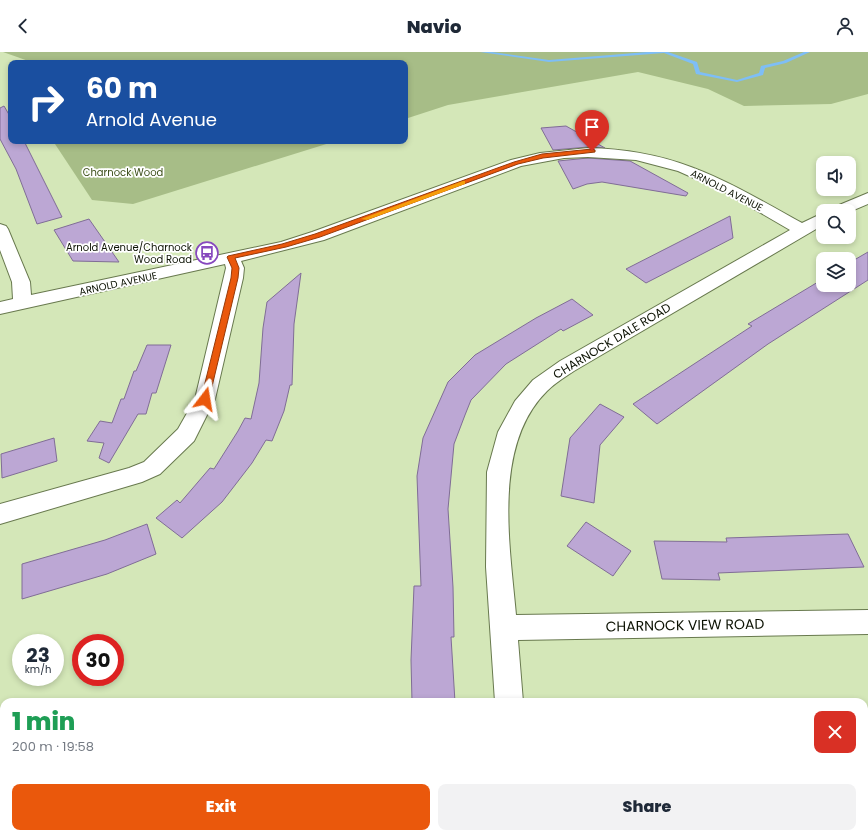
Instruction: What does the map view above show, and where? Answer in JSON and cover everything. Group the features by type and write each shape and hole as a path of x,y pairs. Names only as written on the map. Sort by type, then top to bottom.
{"street":[{"name":"ARNOLD AVENUE","path":"0,308 284,246 318,236 516,163 542,156 577,152 620,154 680,166 706,177 802,230"},
{"path":"854,204 868,198"},
{"name":"CHARNOCK DALE ROAD","path":"509,698 496,507 498,472 509,432 522,407 540,385 567,366 816,222"},
{"path":"0,229 21,282 23,304"},
{"path":"0,514 134,476 152,468 186,435 205,399 226,317 235,268 231,257"},
{"name":"CHARNOCK VIEW ROAD","path":"503,628 867,625"}],"green space":[{"path":"3,52 868,52 868,94 831,104 744,106 708,89 638,72 448,105 408,118 408,60 26,60"},
{"name":"Charnock Wood","path":"55,144 326,144 133,204 92,200"}],"building":[{"path":"4,106 8,113 8,144 26,144 62,217 37,224 16,169 0,139 0,108"},
{"path":"566,126 605,148 588,147 553,150 541,128"},
{"path":"588,158 630,161 688,193 686,196 602,182 587,184 573,189 558,161"},
{"path":"730,216 733,238 646,283 626,269"},
{"path":"89,219 119,262 73,261 54,230"},
{"path":"868,252 868,280 856,288 856,259"},
{"path":"301,273 294,324 292,385 290,385 284,411 272,441 266,440 252,463 222,502 182,538 156,518 177,500 180,503 210,468 214,469 245,418 251,419 259,383 263,328 267,302"},
{"path":"816,283 816,292 849,292 768,344 657,424 633,404 752,326 748,324"},
{"path":"572,299 593,315 563,331 561,329 506,364 471,400 454,444 448,509 453,587 454,637 451,637 455,698 412,698 411,660 414,586 421,586 417,476 423,438 448,382 475,355 536,318"},
{"path":"147,345 171,345 156,393 152,393 146,414 138,414 109,463 99,458 104,443 87,441 100,421 112,423 121,399 124,399 134,371 136,371"},
{"path":"600,404 624,417 600,445 594,503 561,496 570,438"},
{"path":"54,438 57,461 2,478 1,454"},
{"path":"586,522 631,551 613,576 567,546"},
{"path":"147,524 156,554 107,574 22,599 22,564 105,540"},
{"path":"848,534 864,567 718,573 720,580 662,579 654,541 727,542 726,538"}],"waterway":[{"path":"482,52 549,61 664,52 695,63 698,73 737,81 761,74 763,67 784,62 808,52"}],"slow traffic":[{"path":"364,219 463,182"}],"place":[{"name":"Arnold Avenue/Charnock Wood Road","path":"207,253"}],"route":[{"path":"205,399 230,302 235,268 231,257 284,246 318,236 516,163 542,156 592,151"}]}
